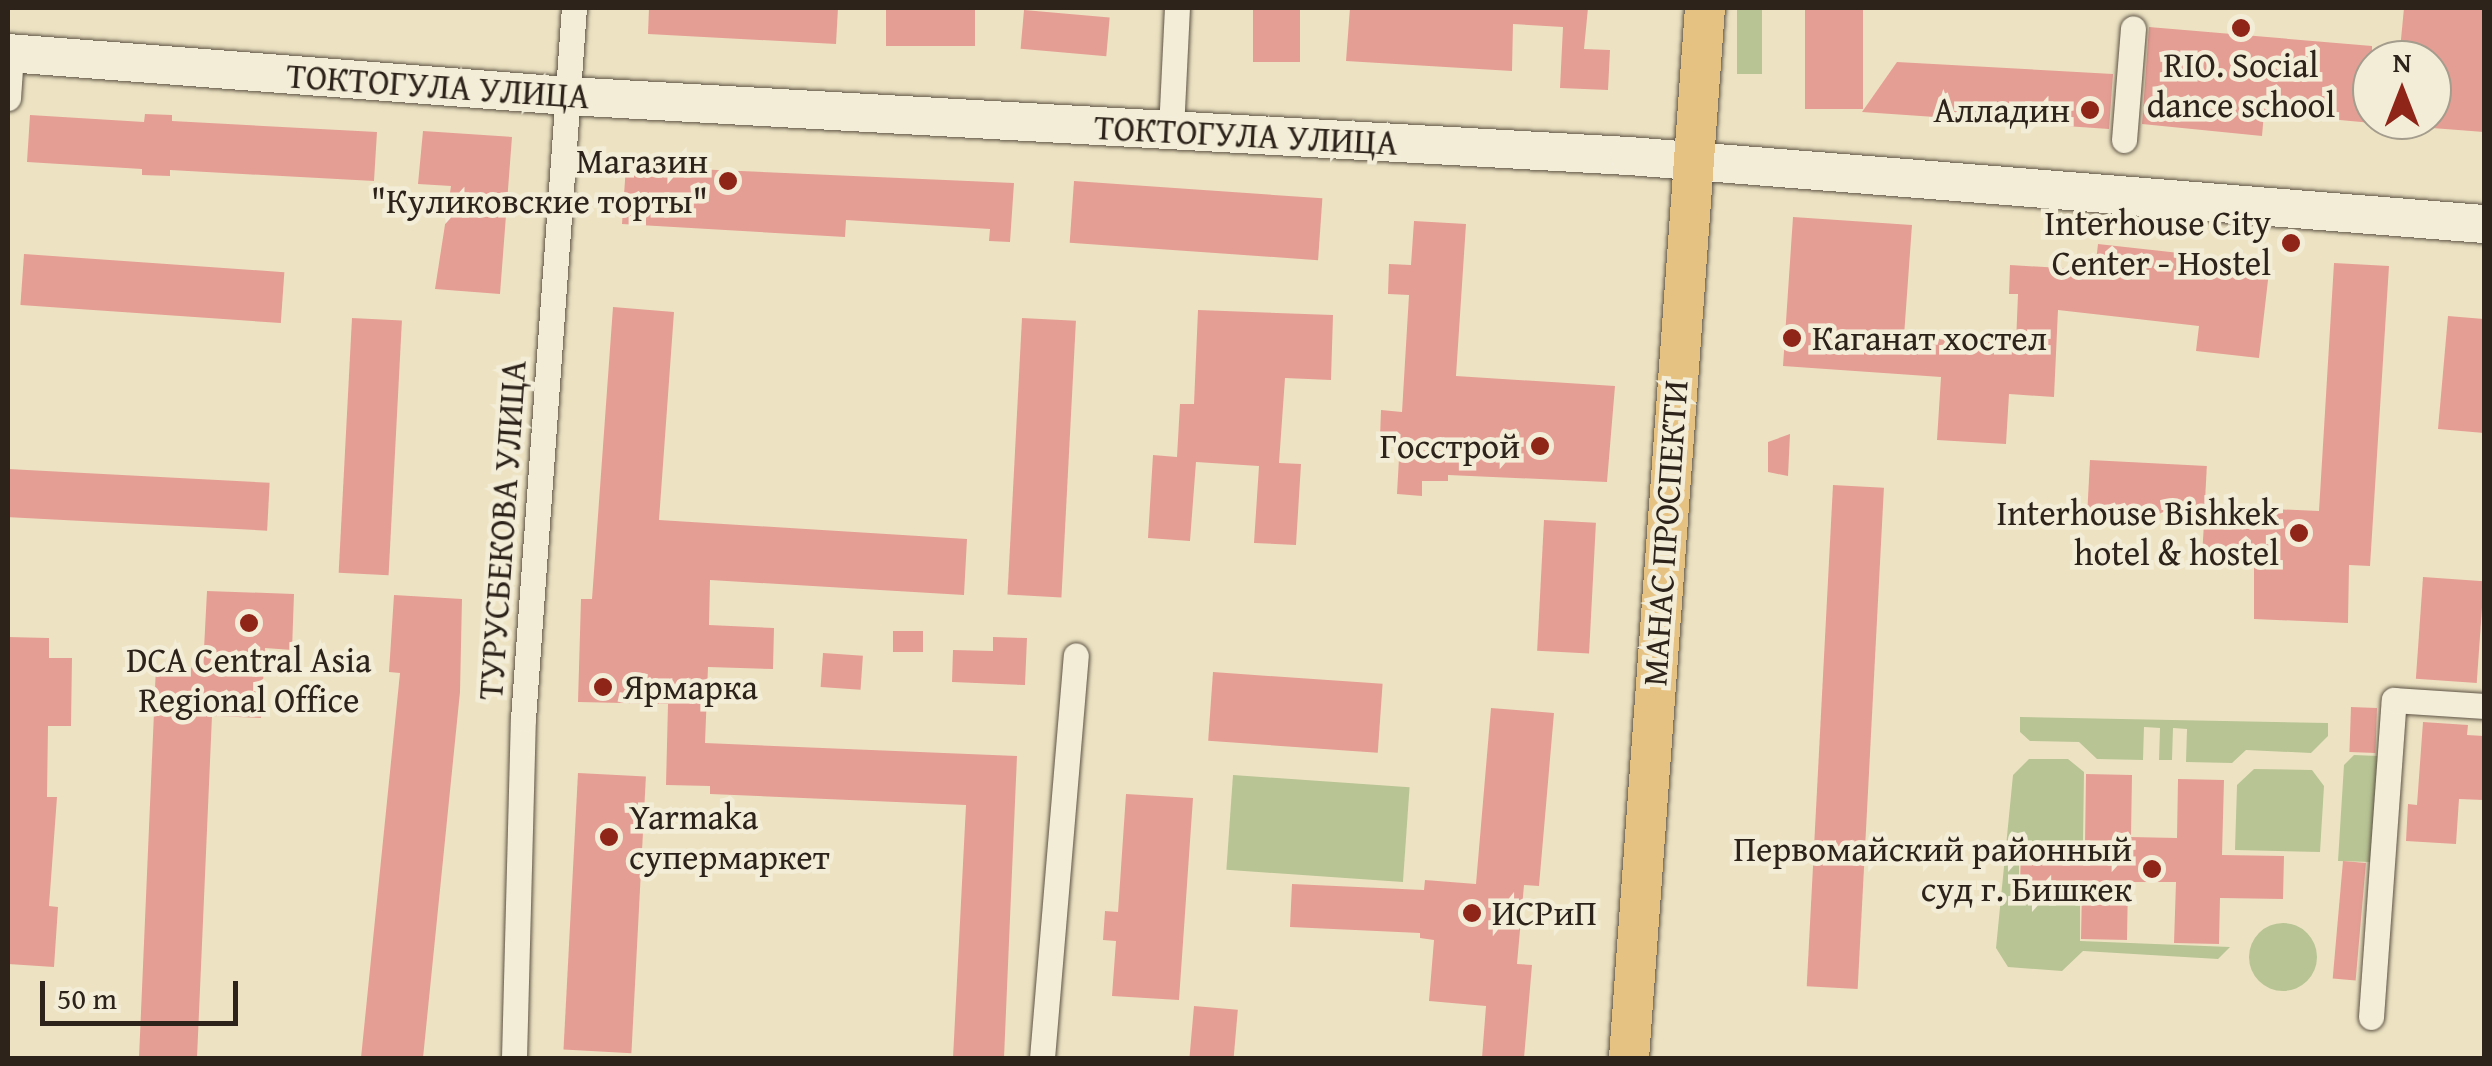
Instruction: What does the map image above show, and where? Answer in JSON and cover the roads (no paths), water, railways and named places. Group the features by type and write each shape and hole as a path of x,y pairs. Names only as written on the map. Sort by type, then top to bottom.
{"main road":[{"name":"МАНАС ПРОСПЕКТИ","path":"1629,1058 1705,8"},
{"name":"ТОКТОГУЛА УЛИЦА","path":"9,54 568,96 1692,161 2484,224"}],"street":[{"name":"ТУРУСБЕКОВА УЛИЦА","path":"514,1058 523,719 574,8"},
{"path":"1171,130 1177,8"},
{"path":"2124,140 2133,28"},
{"path":"8,98 9,54"},
{"path":"1042,1058 1076,655"},
{"path":"2371,1016 2394,700 2484,706"}],"place":[{"name":"RIO. Social dance school","path":"2241,28"},
{"name":"Алладин","path":"2090,110"},
{"name":"Магазин \"Куликовские торты\"","path":"728,181"},
{"name":"Interhouse City Center - Hostel","path":"2291,243"},
{"name":"Каганат хостел","path":"1792,338"},
{"name":"Госстрой","path":"1540,446"},
{"name":"Interhouse Bishkek hotel & hostel","path":"2299,533"},
{"name":"DCA Central Asia Regional Office","path":"249,623"},
{"name":"Ярмарка","path":"603,687"},
{"name":"Yarmaka супермаркет","path":"609,837"},
{"name":"Первомайский районный суд г. Бишкек","path":"2152,869"},
{"name":"ИСРиП","path":"1472,913"}]}
